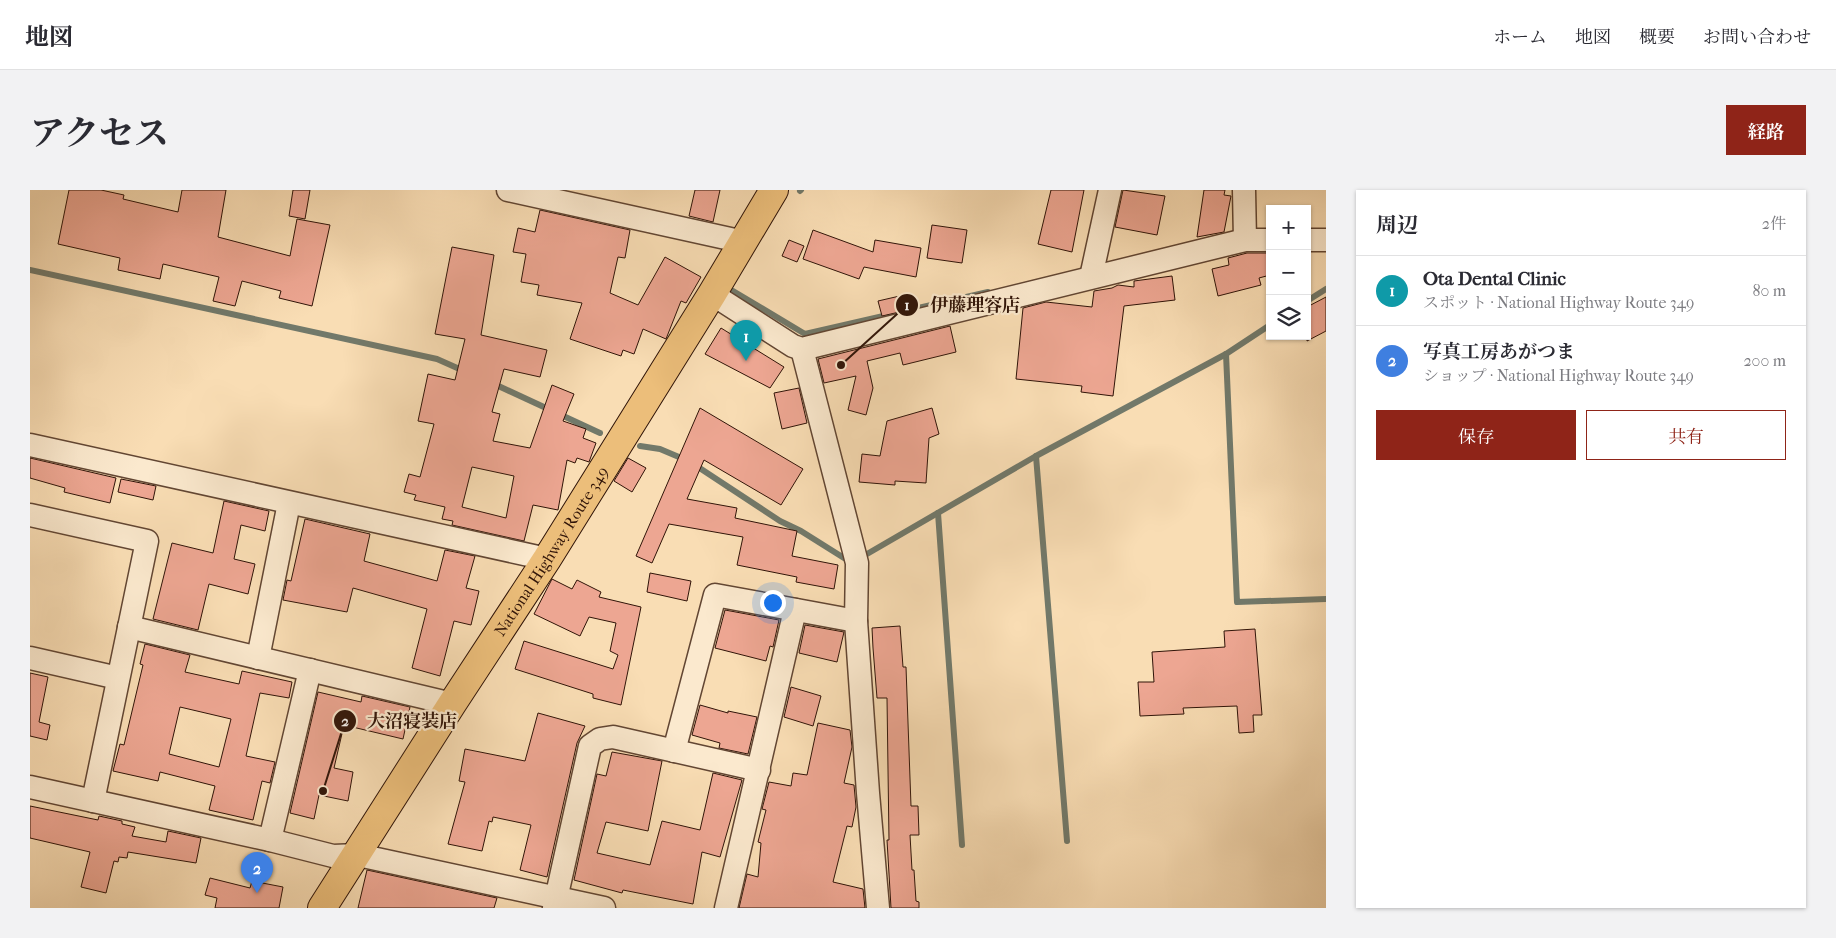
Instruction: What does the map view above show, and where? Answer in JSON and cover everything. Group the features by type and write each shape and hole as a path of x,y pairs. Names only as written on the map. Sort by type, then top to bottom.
{"highway":[{"name":"National Highway Route 349","path":"322,908 358,855 452,704 547,559 744,242 774,190"}],"street":[{"path":"508,190 744,242"},
{"path":"1091,276 1110,190"},
{"path":"1244,190 1245,240"},
{"path":"712,294 793,346 802,349 1091,276 1245,240 1266,240"},
{"path":"1311,240 1326,240"},
{"path":"802,349 857,563 856,621 878,908"},
{"path":"30,445 547,559"},
{"path":"258,658 289,503"},
{"path":"30,515 147,541 93,801"},
{"path":"674,751 715,595 856,621"},
{"path":"726,908 796,610"},
{"path":"129,627 452,704"},
{"path":"30,658 118,678"},
{"path":"270,840 310,670"},
{"path":"556,903 590,746 600,739 613,737 758,770"},
{"path":"30,787 270,840 333,856 358,855 556,903 604,908"}],"building":[{"path":"69,190 101,190 124,195 123,199 178,212 182,190 226,190 218,237 290,256 297,219 330,225 312,306 279,298 281,291 242,281 235,306 213,301 219,277 163,264 160,279 118,270 120,258 58,244"},
{"path":"293,190 310,190 305,219 289,216"},
{"path":"695,190 720,190 713,222 689,216"},
{"path":"1051,190 1084,190 1072,252 1038,244"},
{"path":"1123,190 1165,196 1157,235 1115,227"},
{"path":"1204,190 1225,190 1224,195 1231,196 1224,232 1197,237"},
{"path":"540,210 630,230 625,258 618,257 610,293 638,305 665,257 701,277 686,303 681,301 666,339 643,329 634,354 623,350 621,356 570,339 582,303 537,295 539,285 521,282 526,254 513,252 518,228 535,232"},
{"path":"932,225 967,230 962,263 927,258"},
{"path":"813,230 873,252 875,240 921,248 916,277 864,267 859,279 803,259"},
{"path":"789,240 804,246 797,262 782,256"},
{"path":"452,247 494,255 481,335 547,350 540,377 504,369 492,412 500,414 493,441 530,448 552,385 574,394 563,421 586,429 583,438 596,443 589,462 577,458 575,463 567,460 558,510 533,505 524,541 452,525 453,521 442,519 445,507 414,500 416,495 404,492 409,474 420,477 434,424 418,421 428,374 455,380 465,339 435,334","holes":["472,467 514,476 506,518 462,507"]},
{"path":"1247,253 1266,253 1266,276 1259,278 1261,285 1218,296 1212,269 1229,265 1228,258"},
{"path":"1172,276 1175,300 1124,306 1113,396 1081,392 1082,386 1016,379 1023,308 1046,302 1092,307 1094,291 1118,285 1134,287 1134,281"},
{"path":"904,295 908,310 882,316 878,301"},
{"path":"1326,297 1326,331 1311,339 1311,305"},
{"path":"950,326 956,352 903,365 900,353 867,361 873,388 866,415 848,410 856,376 824,383 818,359"},
{"path":"721,328 784,367 770,388 705,354"},
{"path":"799,388 807,423 782,429 774,393"},
{"path":"700,408 803,469 781,505 704,460 687,499 737,508 735,518 797,531 792,556 838,565 834,589 796,582 797,577 737,565 743,537 669,524 652,563 636,556"},
{"path":"932,408 939,434 929,438 926,483 895,481 895,485 859,482 862,454 880,456 887,421"},
{"path":"30,458 116,478 110,503 64,492 65,488 30,478"},
{"path":"628,458 646,468 632,492 614,481"},
{"path":"121,479 156,486 153,500 118,492"},
{"path":"224,501 269,511 265,531 241,525 234,559 255,564 248,594 209,584 198,630 153,619 172,543 213,553"},
{"path":"305,519 370,534 364,561 437,581 445,550 475,556 466,588 479,591 471,625 454,621 440,676 412,668 427,609 353,588 347,612 283,600 287,580 291,581"},
{"path":"650,573 691,581 687,601 647,592"},
{"path":"552,579 572,589 577,580 601,592 599,597 641,607 621,705 593,698 593,694 515,669 524,641 613,669 618,655 610,651 616,623 589,617 580,636 534,614"},
{"path":"725,610 779,620 773,647 770,646 766,661 715,648"},
{"path":"805,625 844,632 837,662 799,653"},
{"path":"900,626 903,667 906,667 911,806 918,806 919,835 910,835 912,870 914,870 916,901 919,902 919,908 891,908 887,840 889,840 887,698 877,698 873,648 872,628"},
{"path":"1255,629 1262,715 1253,715 1254,732 1239,733 1237,706 1183,708 1184,714 1140,716 1138,682 1154,682 1152,652 1225,647 1224,631"},
{"path":"145,644 190,655 185,672 239,684 242,671 292,682 289,698 260,693 246,756 275,762 270,783 262,781 253,820 209,810 215,786 160,772 158,781 113,771 120,744 124,745 143,665 140,664","holes":["180,707 231,719 219,767 169,754"]},
{"path":"30,673 48,677 39,722 50,725 47,740 30,736"},
{"path":"791,687 821,696 813,726 784,717"},
{"path":"318,692 361,702 362,696 410,707 403,739 344,725 334,768 353,772 348,801 319,795 314,819 290,813"},
{"path":"700,705 728,713 728,711 757,717 748,754 719,748 720,743 692,735"},
{"path":"538,713 585,726 577,743 547,877 520,870 531,825 493,817 492,822 489,821 482,851 448,844 465,782 459,781 465,749 525,761"},
{"path":"818,723 850,730 852,747 844,783 854,785 856,807 852,827 847,826 833,882 863,889 865,908 739,908 747,874 758,877 761,843 758,842 766,810 762,809 769,782 791,786 793,773 807,775"},
{"path":"612,752 662,761 648,831 606,822 597,853 650,865 662,821 700,830 713,773 742,780 720,857 702,852 693,904 623,890 622,893 574,880 597,774 606,776"},
{"path":"30,806 98,820 99,816 122,821 122,824 135,827 132,836 166,842 168,831 201,838 196,863 128,852 127,858 119,857 118,862 114,861 106,893 81,887 90,852 30,838"},
{"path":"367,870 497,898 494,908 358,908"},
{"path":"210,878 250,888 252,881 283,887 279,908 215,908 217,898 205,895"}],"waterway":[{"path":"30,270 437,359 464,371"},
{"path":"1311,298 1326,289"},
{"path":"733,291 805,334 988,292"},
{"path":"867,554 1036,456 1226,354 1266,328"},
{"path":"1226,354 1237,602 1326,599"},
{"path":"492,383 600,433"},
{"path":"640,446 660,449 686,460"},
{"path":"1036,456 1067,841"},
{"path":"695,465 780,521 801,531 844,558"},
{"path":"938,513 962,845"}],"place":[{"name":"Ota Dental Clinic","path":"746,361"},
{"name":"伊藤理容店","path":"841,365"},
{"name":"大沼寝装店","path":"323,791"},
{"name":"写真工房あがつま","path":"257,893"}]}
